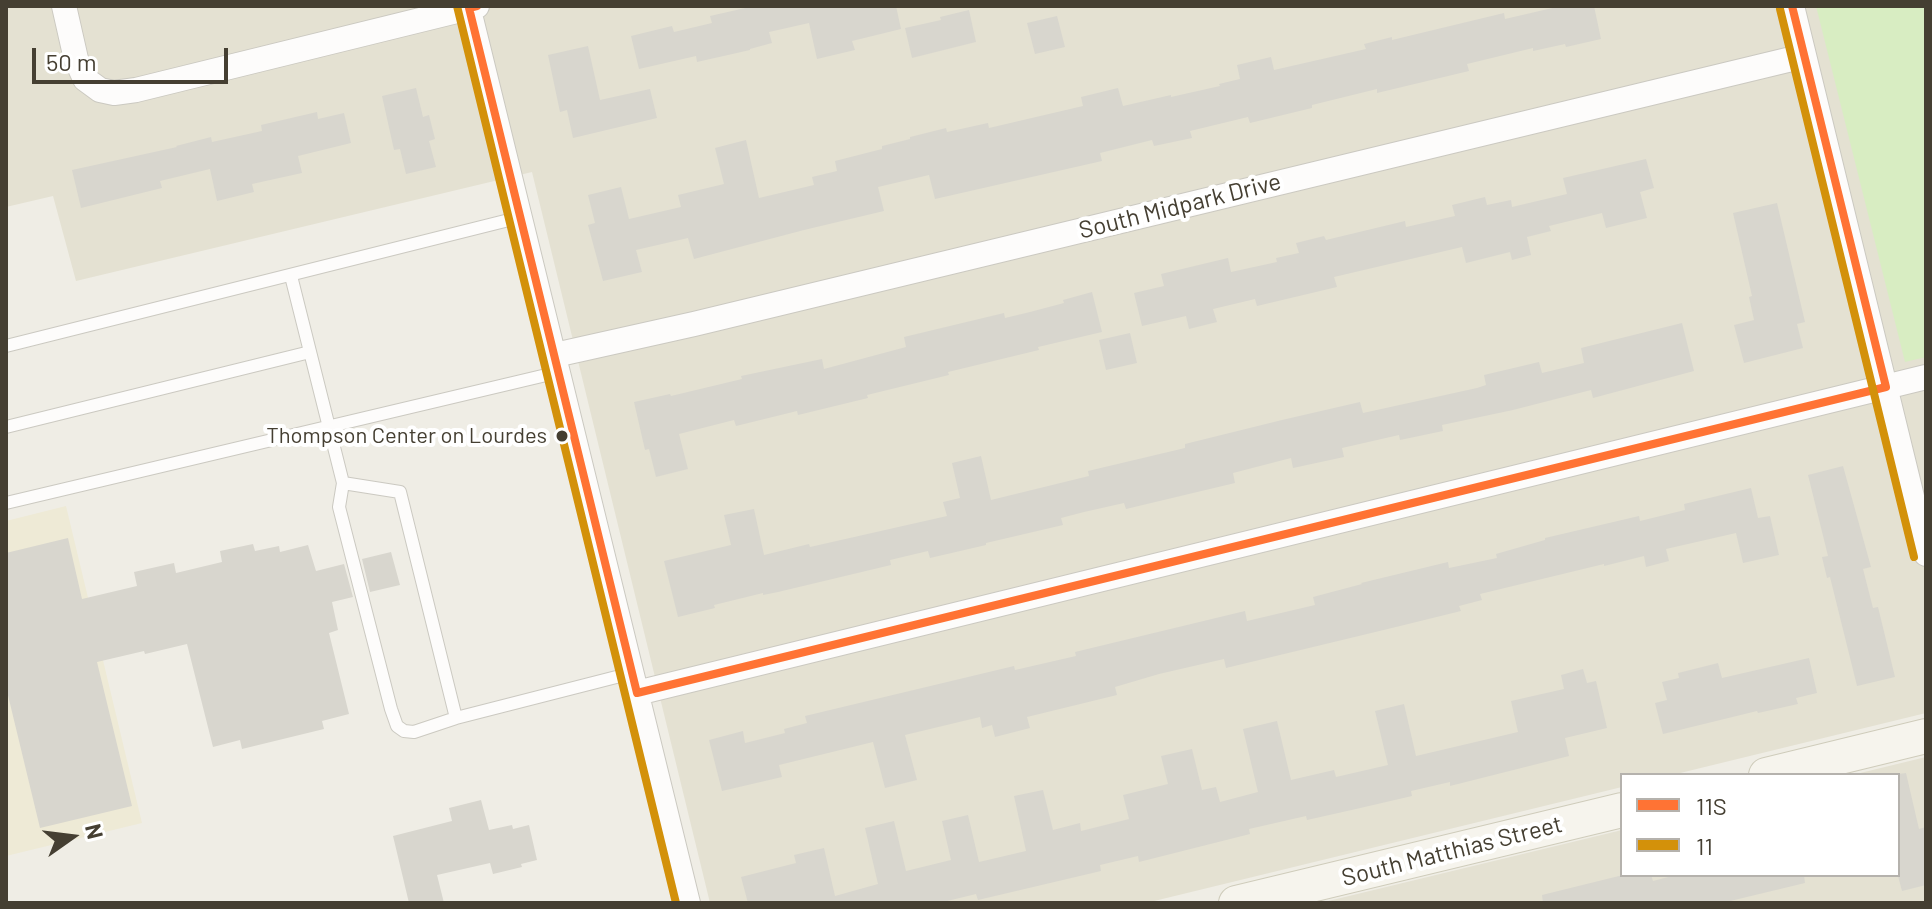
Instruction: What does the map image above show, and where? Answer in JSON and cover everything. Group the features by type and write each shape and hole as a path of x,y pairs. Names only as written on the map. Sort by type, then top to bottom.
{"street":[{"path":"64,6 76,59 85,79 100,90 114,93 471,7 688,903"},
{"path":"1792,6 1926,554"},
{"name":"South Midpark Drive","path":"557,363 740,313 1804,56"},
{"path":"634,683 1926,377"},
{"path":"1774,773 1926,736"},
{"name":"South Matthias Street","path":"1236,903 1620,810"}],"lane":[{"path":"6,346 521,217"},
{"path":"291,276 343,483 339,507 397,726 414,732 456,718 634,683"},
{"path":"6,427 310,352"},
{"path":"6,503 329,427 557,363"},
{"path":"343,483 400,492 456,718"}],"shaded area":[{"path":"6,6 1926,6 1926,713 1680,773 1620,773 1620,787 1146,903 710,903 532,172 76,281 53,196 6,207"},
{"path":"66,506 142,823 6,856 6,521"},
{"path":"1926,757 1926,903 1320,903 1620,830 1620,877 1900,877 1900,773 1860,773"}],"green space":[{"path":"1816,6 1926,6 1926,357 1905,362"}],"building":[{"path":"754,6 896,6 901,29 852,41 855,50 817,59 809,23 769,32 772,43 750,50 697,62 696,56 639,69 631,36 672,26 674,32 712,23 710,16"},
{"path":"1561,6 1594,6 1601,39 1566,47 1565,44 1533,51 1533,48 1467,64 1469,71 1377,93 1377,89 1250,123 1248,117 1190,131 1192,138 1154,146 1152,140 1100,153 1102,161 935,199 929,175 878,187 884,211 694,259 688,238 636,250 642,272 603,281 588,225 595,223 588,195 621,187 629,219 681,207 678,195 724,184 715,148 746,140 759,198 814,185 812,177 837,171 835,161 946,128 947,132 988,123 989,128 1083,106 1081,97 1118,88 1123,106 1171,97 1240,79 1237,65 1271,57 1274,70 1366,49 1364,44 1392,37 1392,40 1504,13 1505,19"},
{"path":"969,10 976,42 912,58 905,28"},
{"path":"1057,16 1065,47 1035,54 1027,23"},
{"path":"588,46 600,100 650,89 657,118 573,138 567,110 560,112 548,55"},
{"path":"416,88 423,117 429,115 435,139 429,141 436,167 406,174 400,149 394,150 382,96"},
{"path":"317,112 318,119 344,113 351,143 298,156 302,173 252,184 254,192 217,201 210,169 160,181 162,188 81,208 72,170 211,137 212,142 262,131 261,125"},
{"path":"1646,159 1654,188 1640,192 1647,218 1606,228 1602,213 1549,226 1551,231 1527,237 1531,255 1512,260 1510,252 1466,263 1462,247 1334,277 1337,287 1257,306 1255,299 1213,309 1217,322 1189,329 1186,316 1142,326 1134,293 1164,286 1161,274 1228,258 1231,272 1277,262 1276,258 1299,253 1296,243 1324,236 1326,240 1405,221 1406,227 1455,216 1452,205 1485,197 1487,205 1511,200 1512,207 1567,194 1563,178"},
{"path":"1777,203 1805,322 1797,324 1803,348 1744,363 1734,325 1754,320 1749,297 1752,296 1733,213"},
{"path":"1092,292 1102,332 798,415 797,411 736,426 734,420 679,434 688,469 656,477 649,449 645,450 634,402 671,396 742,379 741,376 822,359 824,369 906,347 904,337 1004,313 1005,318 1064,303 1063,300"},
{"path":"1682,323 1694,371 1593,398 1591,390 1442,425 1443,431 1400,440 1399,435 1342,448 1344,457 1293,468 1291,458 1233,473 1235,483 1126,509 1124,503 1084,512 1061,518 1063,525 986,545 930,558 928,551 890,560 891,565 763,593 678,617 664,561 731,545 724,515 754,509 764,555 809,544 810,547 947,516 943,502 960,498 952,463 981,456 991,500 1089,476 1088,471 1185,448 1185,444 1282,420 1360,402 1363,413 1477,388 1486,385 1484,375 1539,362 1542,373 1584,363 1581,348"},
{"path":"1130,333 1137,363 1106,370 1099,340"},
{"path":"1843,466 1871,567 1863,569 1873,608 1878,607 1895,677 1857,686 1830,577 1827,578 1822,557 1828,556 1808,475"},
{"path":"1751,488 1758,518 1770,516 1779,555 1743,563 1736,533 1666,549 1669,561 1646,567 1644,556 1604,564 1480,594 1482,600 1459,606 1461,611 1226,668 1224,659 1159,674 1115,687 1117,695 1027,717 1030,728 995,737 992,725 982,728 980,717 905,735 917,780 885,788 873,742 779,765 782,777 722,791 709,740 743,731 745,743 785,733 784,729 807,723 805,716 1014,666 1015,670 1076,656 1075,652 1245,611 1247,621 1315,605 1313,597 1361,583 1448,562 1449,568 1497,558 1496,554 1545,538 1639,516 1640,521 1685,510 1684,504"},
{"path":"68,538 82,599 137,586 134,572 174,563 176,573 222,562 220,551 253,544 255,551 279,546 280,552 308,545 316,571 344,564 353,597 332,602 338,630 329,633 349,714 322,721 324,729 242,749 240,740 213,747 187,644 97,662 132,806 40,828 6,687 6,553"},
{"path":"391,552 400,585 370,592 362,559"},
{"path":"1809,658 1817,693 1796,698 1798,704 1663,734 1655,703 1667,700 1662,682 1679,678 1678,673 1718,663 1722,678"},
{"path":"1583,669 1587,683 1596,681 1607,728 1565,738 1569,756 1450,786 1450,782 1411,791 1412,796 1307,820 1306,816 1249,829 1250,834 1139,862 1138,856 1100,865 1101,871 978,900 976,894 939,903 748,903 741,877 796,863 794,855 824,848 835,896 878,884 865,828 894,821 906,871 951,860 942,821 968,815 979,862 1026,851 1014,796 1043,790 1053,830 1080,823 1081,831 1129,819 1123,795 1168,784 1161,756 1192,749 1202,790 1216,787 1220,802 1258,792 1243,729 1277,721 1291,780 1334,770 1336,777 1388,765 1375,711 1404,704 1416,756 1518,732 1511,701 1564,689 1561,675"},
{"path":"1906,773 1919,829 1926,827 1926,885 1902,891 1898,877 1900,774"},
{"path":"481,800 489,830 529,825 537,860 493,874 490,863 437,875 444,903 409,903 393,836 452,821 449,808"},
{"path":"1620,876 1652,877 1653,881 1668,877 1804,877 1805,883 1722,903 1543,903 1542,895"}],"transit line":[{"name":"11","path":"457,6 676,903"},
{"name":"11S","path":"477,6 469,8 637,693 1886,387 1792,6"},
{"name":"11","path":"1780,9 1914,557"}],"place":[{"name":"Thompson Center on Lourdes","path":"562,436"}]}
